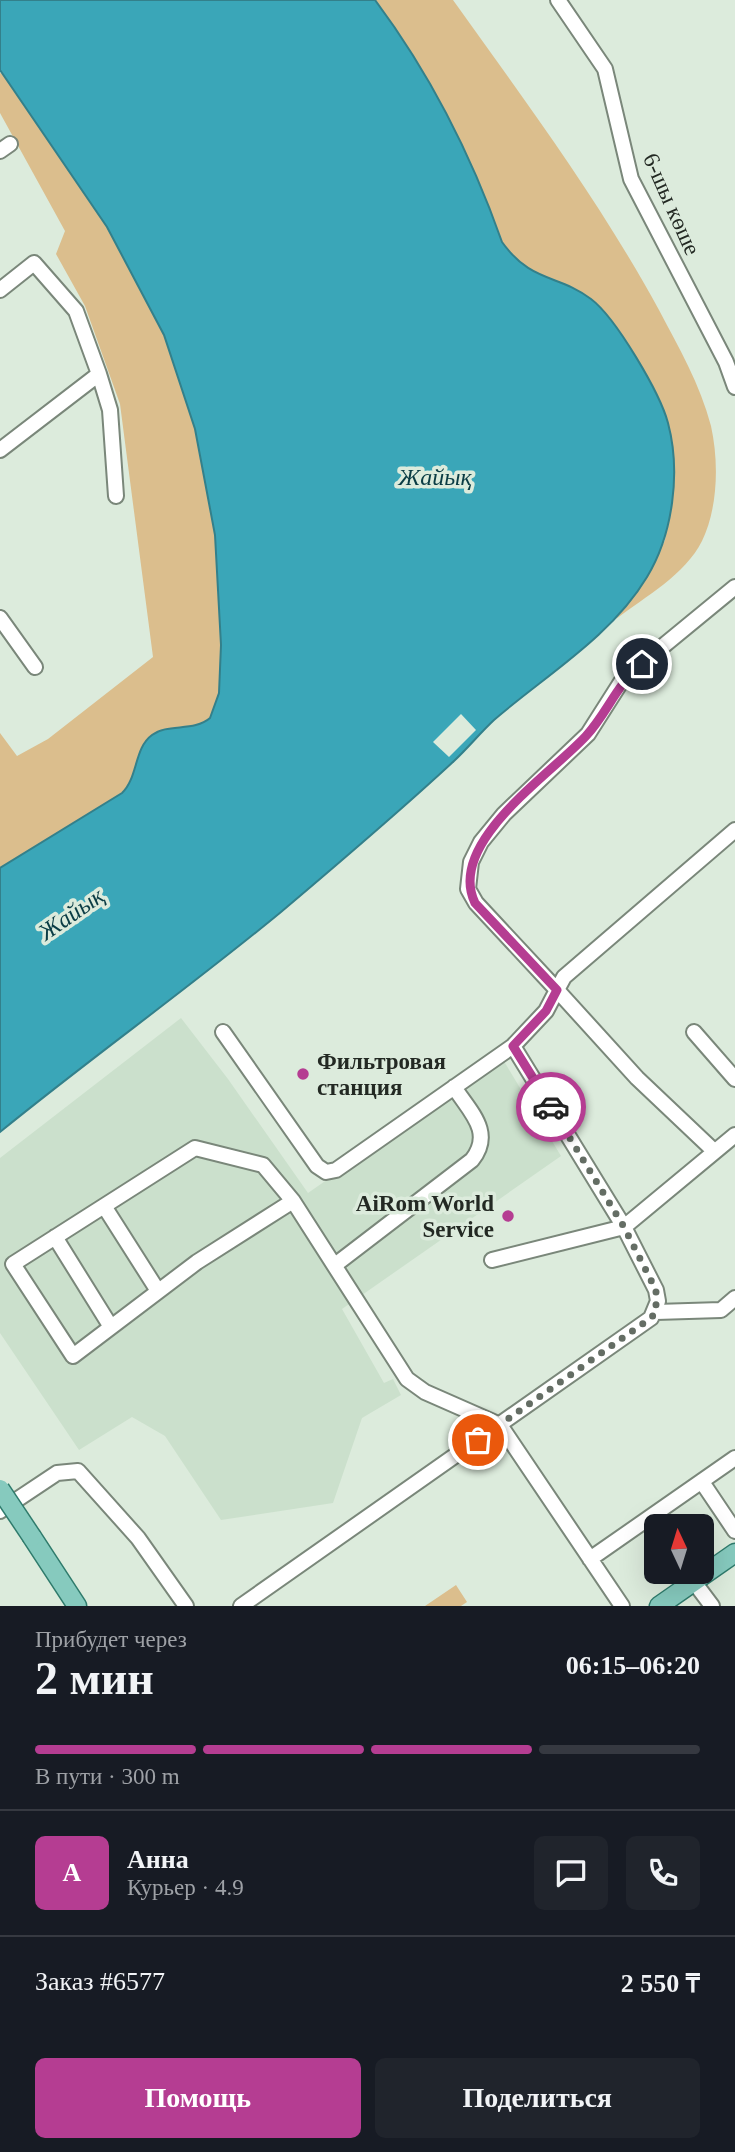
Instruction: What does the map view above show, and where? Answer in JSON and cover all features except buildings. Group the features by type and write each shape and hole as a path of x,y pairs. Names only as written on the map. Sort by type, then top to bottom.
{"main road":[{"path":"0,1489 77,1606"},
{"path":"714,1568 735,1553"},
{"path":"659,1606 691,1584"}],"street":[{"name":"6-шы көше","path":"558,0 605,69 631,179 726,362 735,387"},
{"path":"0,290 34,262 76,311 110,410 116,496"},
{"path":"0,450 99,374"},
{"path":"713,1150 638,1078 475,903 468,889 471,862 481,842 504,814 588,734 623,679 735,587"},
{"path":"0,618 35,667"},
{"path":"222,1032 317,1166 326,1172 336,1170 513,1046 546,1011 564,978 735,830"},
{"path":"694,1032 735,1079"},
{"path":"513,1046 624,1227 656,1290 656,1312"},
{"path":"335,1265 472,1160 481,1148 483,1137 480,1127 454,1087"},
{"path":"492,1260 624,1227 713,1150 735,1135"},
{"path":"293,1201 197,1262 73,1356 13,1264 195,1148 263,1165 293,1201 407,1379 425,1392 500,1425 622,1606"},
{"path":"104,1206 158,1292"},
{"path":"55,1237 111,1327"},
{"path":"241,1606 656,1312 721,1310 735,1298"},
{"path":"590,1559 735,1458"},
{"path":"0,1511 57,1473 78,1471 138,1538 186,1606"},
{"path":"702,1482 735,1531"},
{"path":"696,1584 712,1606"}],"shaded area":[{"path":"375,0 453,0 612,229 659,310 701,396 711,426 716,470 714,500 707,528 695,553 675,575 616,619 646,578 665,540 673,482 669,425 624,340 593,301 529,271 513,257 502,242 477,178 448,116 414,57"},
{"path":"0,73 7,76 112,234 148,301 173,359 197,433 208,484 216,543 222,676 216,705 210,718 203,723 162,731 148,739 122,793 0,868 0,733 17,756 48,739 153,657 120,404 85,306 56,254 65,231 0,113"},
{"path":"181,1018 228,1079 308,1193 502,1058 561,1156 342,1309 384,1383 393,1379 401,1395 362,1418 333,1503 221,1520 165,1436 132,1417 79,1450 0,1333 0,1158"},
{"path":"456,1585 467,1602 461,1606 425,1606"}],"water":[{"name":"Жайық","path":"0,0 375,0 414,57 448,116 477,178 502,242 524,265 591,299 612,322 636,357 668,423 674,482 668,522 656,560 632,599 596,637 494,720 433,780 281,912 0,1132 0,868 122,793 131,779 142,747 152,735 166,729 196,725 210,718 219,693 221,645 215,535 195,429 164,335 107,227 0,70"}],"pier":[{"path":"461,714 476,730 449,757 433,742"}],"way so far":[{"path":"478,1440 656,1312 656,1290 624,1227 551,1107"}],"place":[{"name":"Фильтровая станция","path":"303,1074"},
{"name":"AiRom World Service","path":"508,1216"}],"route":[{"path":"551,1107 513,1046 546,1011 557,990 475,903 468,889 471,862 481,842 504,814 588,734 623,679 642,664"}]}
